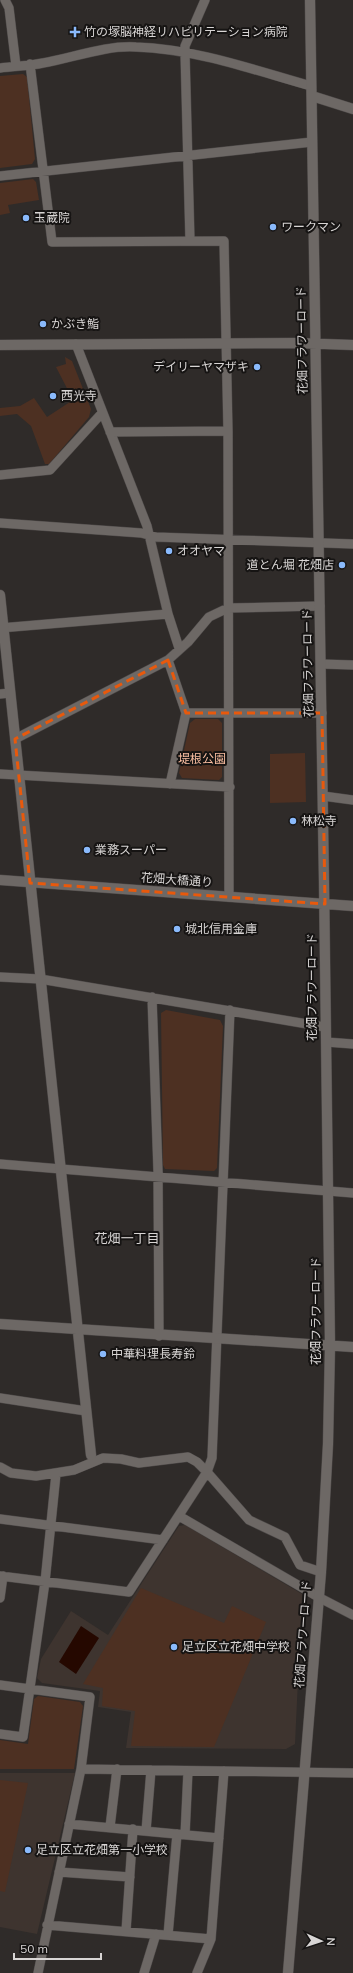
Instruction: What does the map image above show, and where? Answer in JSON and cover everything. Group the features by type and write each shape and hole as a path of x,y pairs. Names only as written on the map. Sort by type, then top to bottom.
{"street":[{"path":"5,0 9,8 16,66"},
{"path":"190,241 185,46 205,0"},
{"name":"花畑フラワーロード","path":"288,1973 320,1598 328,1444 330,1346 325,1027 325,904 310,0"},
{"path":"0,68 121,47 136,47 227,62 311,91 353,109"},
{"path":"30,64 52,242 224,241 229,540 229,897"},
{"path":"0,176 312,142"},
{"path":"0,345 226,342 353,345"},
{"path":"76,344 150,536 168,614 179,648"},
{"path":"0,476 50,470 102,413"},
{"path":"110,432 228,431"},
{"path":"0,524 133,533 150,536 319,544 353,544"},
{"path":"0,595 5,694 15,739 20,775 30,883 91,1458"},
{"path":"15,739 168,660 179,648 188,642 209,617 228,608 320,606"},
{"path":"2,628 168,614"},
{"path":"168,660 186,713 170,784"},
{"path":"321,664 353,665"},
{"path":"186,713 322,713"},
{"path":"0,774 230,787"},
{"path":"323,796 353,800"},
{"name":"花畑大橋通り","path":"0,880 353,906"},
{"path":"0,977 40,979 325,1027"},
{"path":"152,998 158,1176 159,1336"},
{"path":"0,1598 1,1576 129,1592 207,1472 212,1458 218,1340 230,1010"},
{"path":"326,1042 353,1044"},
{"path":"0,1164 353,1193"},
{"path":"0,1324 218,1340 353,1347"},
{"path":"0,1398 86,1411"},
{"path":"0,1467 11,1473 36,1476 74,1470 91,1458 122,1459 139,1463 188,1457 198,1462 249,1520 285,1537 300,1565 321,1572"},
{"path":"0,1734 23,1737 45,1582 56,1474"},
{"path":"179,1516 320,1598 353,1614"},
{"path":"0,1519 163,1540"},
{"path":"0,1685 90,1697 81,1769 38,1973"},
{"path":"81,1769 353,1773"},
{"path":"110,1827 117,1769"},
{"path":"146,1831 151,1770"},
{"path":"168,1935 188,1771"},
{"path":"197,1973 211,1939 224,1771"},
{"path":"69,1824 220,1838"},
{"path":"126,1931 133,1829"},
{"path":"59,1872 130,1877"},
{"path":"47,1925 211,1939"},
{"path":"144,1973 156,1934"}],"highlighted area":[{"path":"168,660 186,713 322,713 325,904 30,883 15,739"}],"shaded area":[{"name":"足立区立花畑中学校","path":"185,1525 302,1594 295,1744 286,1749 126,1748 131,1712 98,1707 100,1691 42,1683 37,1678 41,1659 71,1611 108,1635 179,1526"},
{"path":"81,1626 99,1638 76,1674 59,1662"},
{"name":"足立区立花畑第一小学校","path":"0,1773 75,1773 37,1934 0,1927"}],"green space":[{"path":"23,74 27,77 35,159 32,164 0,168 0,76"},
{"path":"33,179 36,182 39,200 8,205 10,213 0,215 0,183"},
{"path":"65,357 72,361 91,409 89,417 49,464 45,464 31,426 17,414 0,416 0,408 20,406 34,398 47,417 73,400 56,367 66,364"},
{"name":"堤根公園","path":"195,719 218,719 222,723 222,777 219,780 182,778 179,773 190,723"},
{"path":"305,753 306,802 270,803 270,754"},
{"path":"166,1010 220,1020 223,1026 217,1168 214,1171 165,1169 163,1165 161,1013"},
{"path":"141,1588 224,1623 232,1606 266,1622 214,1747 131,1746 135,1711 102,1706 103,1688 83,1684"},
{"path":"38,1696 80,1702 83,1706 74,1769 0,1769 0,1740 28,1744 34,1699"},
{"path":"0,1780 28,1783 5,1892 0,1891"}],"place":[{"name":"竹の塚脳神経リハビリテーション病院","path":"75,32"},
{"name":"玉蔵院","path":"26,218"},
{"name":"ワークマン","path":"273,227"},
{"name":"かぶき鮨","path":"43,324"},
{"name":"デイリーヤマザキ","path":"257,367"},
{"name":"西光寺","path":"53,396"},
{"name":"オオヤマ","path":"169,551"},
{"name":"道とん堀 花畑店","path":"342,565"},
{"name":"林松寺","path":"293,821"},
{"name":"業務スーパー","path":"87,850"},
{"name":"城北信用金庫","path":"177,929"},
{"name":"中華料理長寿鈴","path":"103,1354"},
{"name":"足立区立花畑中学校","path":"174,1647"},
{"name":"足立区立花畑第一小学校","path":"28,1850"}],"district":[{"name":"花畑一丁目","path":"127,1238"}]}
